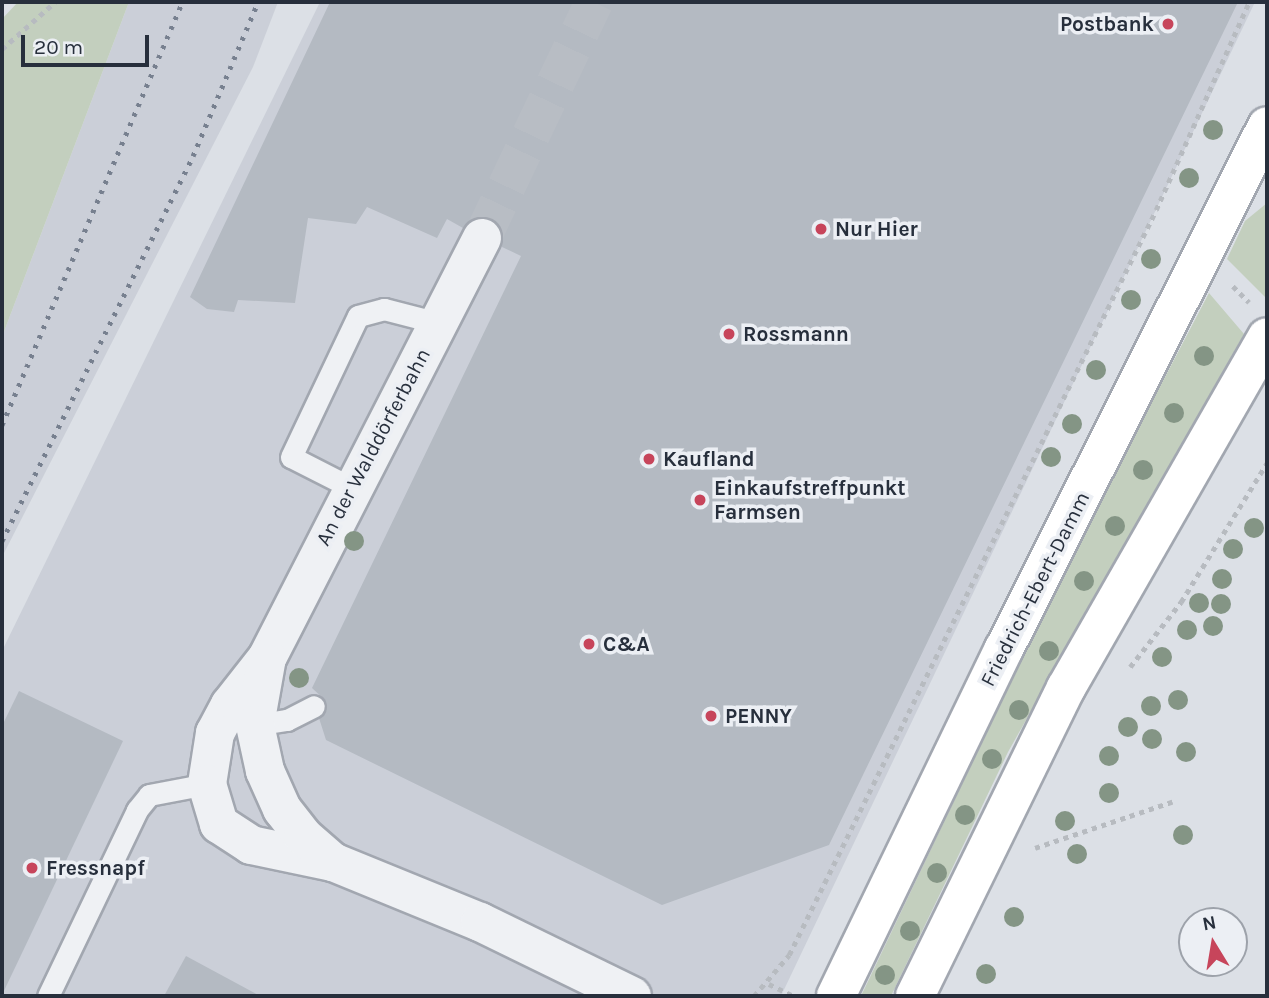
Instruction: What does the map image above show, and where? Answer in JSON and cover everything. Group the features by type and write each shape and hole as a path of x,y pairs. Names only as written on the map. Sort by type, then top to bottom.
{"main road":[{"name":"Friedrich-Ebert-Damm","path":"836,996 1010,636 1241,184 1267,126"},
{"path":"915,996 1066,688 1263,325"}],"street":[{"name":"An der Walddörferbahn","path":"482,238 267,658 215,733 207,784 219,824 227,832 251,845 333,862 480,922 632,996"},
{"name":"An der Walddörferbahn","path":"267,658 255,725 265,771 282,809 303,836 333,862"},
{"path":"207,784 255,725"}],"lane":[{"path":"352,488 291,457 358,316 384,309 438,323"},
{"path":"255,725 287,720 314,706"},
{"path":"48,996 137,810 149,795 207,784"}],"path":[{"path":"2,49 55,2"},
{"path":"754,996 769,984 789,955 1156,210 1249,2"},
{"path":"1204,254 1263,325"},
{"path":"1130,667 1181,602 1267,463"},
{"path":"979,861 1034,848 1172,802"},
{"path":"769,984 795,996"}],"shaded area":[{"path":"129,2 278,2 253,67 2,557 2,337"},
{"name":"Einkaufstreffpunkt Farmsen","path":"320,2 1255,2 781,996 2,996 2,651"}],"green space":[{"path":"18,2 129,2 2,337 2,19"},
{"path":"1267,203 1265,297 1227,259 1245,221"},
{"path":"1209,293 1244,334 1008,752 891,996 861,996 1065,568"}],"building":[{"name":"Einkaufstreffpunkt Farmsen","path":"330,2 1238,2 829,845 662,905 326,740 319,718 325,712 326,701 312,688 521,256 502,247 501,227 491,218 471,219 463,228 447,219 437,238 367,207 356,224 308,218 295,303 238,300 234,312 207,309 190,297"},
{"name":"Fressnapf","path":"19,691 123,741 2,995 2,726"},
{"path":"186,956 260,996 164,996"}],"tunnel":[{"path":"482,238 594,2"}],"railway":[{"path":"2,425 182,2"},
{"path":"2,541 193,156 258,2"}],"place":[{"name":"Postbank","path":"1168,24"},
{"name":"Nur Hier","path":"821,229"},
{"name":"Rossmann","path":"729,334"},
{"name":"Kaufland","path":"649,459"},
{"name":"Einkaufstreffpunkt Farmsen","path":"700,500"},
{"name":"C&A","path":"589,644"},
{"name":"PENNY","path":"711,716"},
{"name":"Fressnapf","path":"32,868"}]}
